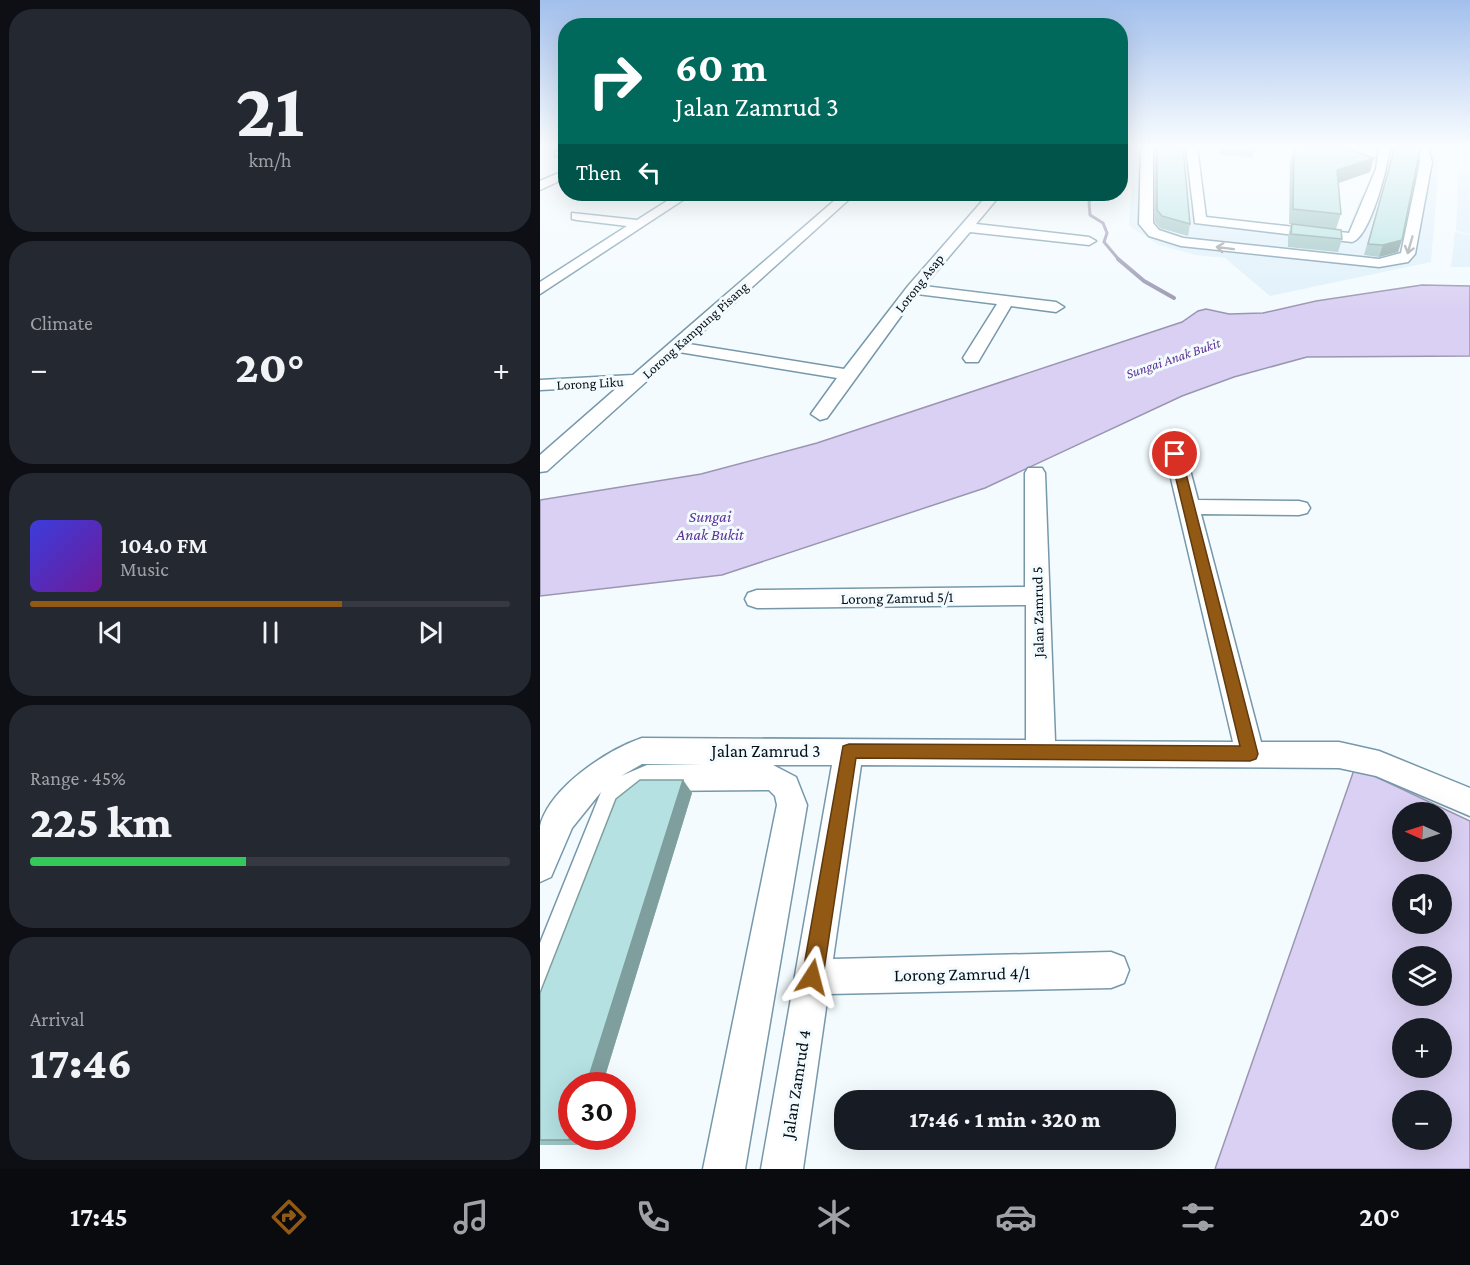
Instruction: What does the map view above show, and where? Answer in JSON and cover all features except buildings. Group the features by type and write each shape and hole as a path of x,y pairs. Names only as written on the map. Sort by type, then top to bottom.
{"street":[{"path":"540,289 674,202"},
{"name":"Lorong Kampung Pisang","path":"540,466 841,202"},
{"name":"Lorong Asap","path":"820,414 913,289 964,227 989,202"},
{"path":"1146,202 1146,224 1154,233 1181,242 1378,263 1403,259 1408,254 1418,202"},
{"path":"1198,202 1200,220 1352,238 1356,234 1369,202"},
{"path":"577,216 639,224"},
{"path":"964,227 1089,242"},
{"path":"913,289 1056,307"},
{"path":"972,358 1006,302"},
{"path":"677,347 849,375"},
{"name":"Lorong Liku","path":"541,386 640,380"},
{"path":"1171,436 1250,754"},
{"name":"Jalan Zamrud 5","path":"1035,473 1041,752"},
{"path":"1189,507 1299,508"},
{"name":"Lorong Zamrud 5/1","path":"757,599 1037,596"},
{"name":"Jalan Zamrud 3","path":"540,866 560,819 599,774 627,755 642,751 1338,755 1379,764 1470,802"},
{"name":"Jalan Zamrud 4","path":"782,1169 849,751"},
{"path":"540,988 612,802 628,787 647,778 736,776 780,779 791,794 792,805 724,1169"},
{"name":"Lorong Zamrud 4/1","path":"812,977 1111,970"}],"shaded area":[{"path":"1131,202 1201,202 1203,219 1346,235 1359,202 1436,202 1431,262 1270,296 1225,258 1196,255 1159,245 1129,226"},
{"path":"1457,202 1470,202 1470,234 1456,231"},
{"path":"1455,232 1470,235 1470,267 1451,267"}],"water":[{"name":"Sungai Anak Bukit","path":"1422,285 1470,286 1470,356 1307,357 1234,377 1182,396 985,488 722,575 540,596 540,500 701,474 817,443 1182,322 1198,311 1206,309 1229,314 1263,313 1316,301"},
{"path":"1355,767 1430,802 1392,802 1392,862 1452,862 1452,813 1470,821 1470,1169 1215,1169"}],"waterway":[{"path":"1089,202 1090,215 1103,223 1107,233 1104,242 1119,260"},
{"path":"1119,260 1144,281 1174,298"}],"route":[{"path":"812,977 849,751 1250,754 1175,454"}]}
